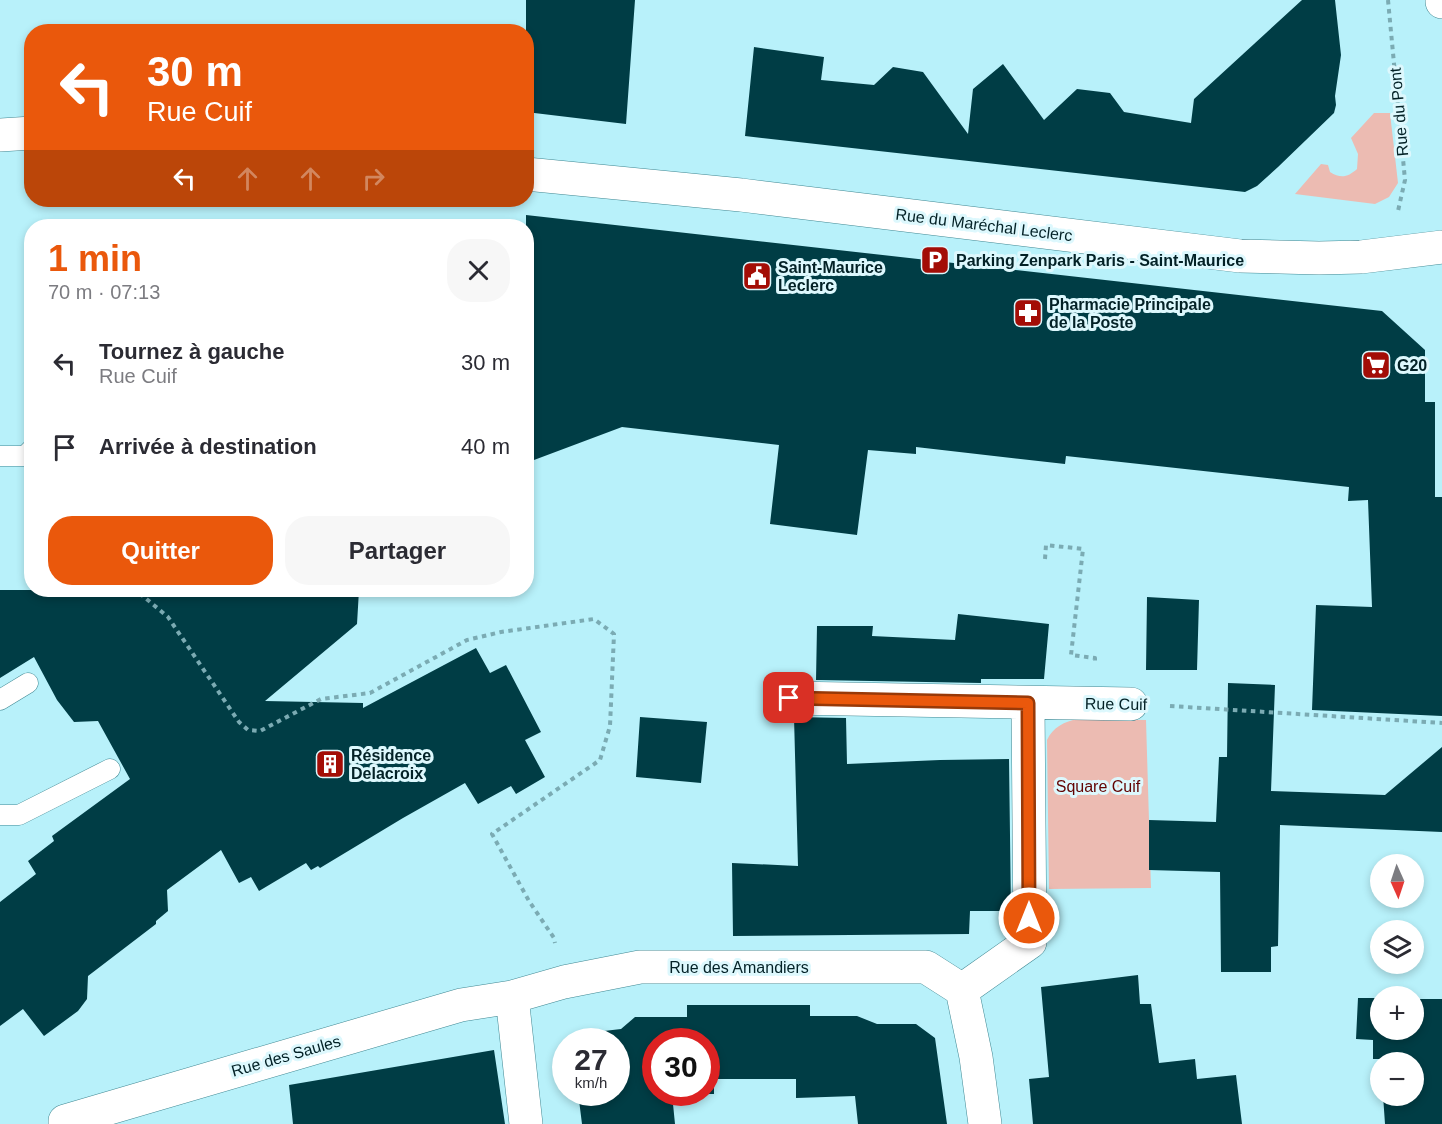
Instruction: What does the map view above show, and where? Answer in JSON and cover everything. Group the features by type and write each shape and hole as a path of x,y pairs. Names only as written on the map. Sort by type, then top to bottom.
{"street":[{"path":"0,135 24,134"},
{"name":"Rue du Maréchal Leclerc","path":"534,175 753,197 1240,256 1361,257 1442,247"},
{"name":"Rue Cuif","path":"789,698 1131,704"},
{"path":"985,1124 962,990 1029,942 1028,703"},
{"name":"Rue des Amandiers","path":"512,997 564,982 639,967 926,967 962,990"},
{"path":"512,997 526,1124"},
{"name":"Rue des Saules","path":"65,1124 65,1121 460,1005 512,997"}],"lane":[{"path":"0,456 24,453"},
{"path":"0,700 27,683"},
{"path":"0,815 18,815 110,769"}],"path":[{"name":"Rue du Pont","path":"1389,0 1405,180 1398,214"},
{"path":"1045,559 1046,545 1083,549 1071,655 1095,658 1094,670"},
{"path":"144,597 168,617 239,722 248,730 260,730 321,699 370,693 467,640 501,632 594,619 614,634 609,726 600,760 492,834 554,938 564,982"},
{"name":"Rue Cuif","path":"1131,704 1442,723"}],"green space":[{"path":"1374,113 1390,113 1398,183 1389,197 1375,204 1295,194 1321,164 1328,165 1330,172 1341,176 1351,174 1357,169 1358,154 1351,138"},
{"name":"Square Cuif","path":"1078,719 1146,720 1151,888 1049,889 1047,740 1060,726"}],"building":[{"path":"526,0 635,0 626,124 534,113 534,24 526,24"},
{"path":"1302,0 1335,0 1341,55 1334,113 1257,186 1245,192 745,136 754,47 824,57 821,80 874,85 893,67 923,72 968,134 973,89 1003,64 1044,120 1077,89 1110,93 1124,112 1191,123 1194,99"},
{"path":"526,215 1382,311 1425,350 1425,402 1435,402 1435,497 1442,497 1442,716 1312,710 1316,605 1372,607 1368,500 1348,501 1349,487 1066,456 1065,464 916,447 916,454 868,450 857,535 770,524 779,445 622,427 534,460 534,219 526,219"},
{"name":"Résidence Delacroix","path":"0,590 24,590 24,597 359,597 357,624 265,701 363,703 363,708 476,648 490,673 506,665 541,732 525,740 545,777 516,794 511,786 478,804 465,783 320,868 318,866 311,870 306,863 259,891 251,877 239,883 221,850 167,890 168,911 156,921 156,924 88,976 87,999 78,1011 44,1036 23,1009 0,1026 0,902 36,874 28,861 54,841 52,836 130,779 98,721 74,722 57,700 34,657 0,678"},
{"path":"1147,597 1199,600 1197,670 1146,670"},
{"path":"958,614 1049,624 1044,679 981,679 981,683 816,680 817,626 873,626 872,636 955,640"},
{"path":"1228,683 1275,685 1271,791 1385,795 1442,747 1442,832 1280,825 1278,946 1271,947 1271,972 1221,972 1220,872 1149,870 1149,820 1216,822 1219,757 1227,757"},
{"path":"640,717 707,722 701,783 636,777"},
{"path":"794,717 846,718 847,764 1009,759 1011,911 970,911 969,934 733,936 732,863 798,866"},
{"path":"1138,975 1140,1004 1151,1004 1159,1063 1195,1059 1197,1079 1236,1075 1242,1124 1033,1124 1029,1079 1049,1077 1041,987"},
{"path":"1358,998 1370,998 1370,1040 1356,1039"},
{"path":"1424,999 1442,999 1442,1124 1385,1124 1384,1106 1424,1106 1424,1052 1373,1052 1373,1040 1424,1040"},
{"path":"687,1005 810,1005 810,1016 857,1016 877,1024 916,1024 935,1038 947,1124 858,1124 855,1096 796,1098 796,1079 720,1079 720,1028 642,1028 642,1106 673,1106 675,1124 582,1124 580,1106 630,1106 630,1028 622,1028 635,1017 687,1017"},
{"path":"494,1050 505,1124 293,1124 289,1085"}],"place":[{"name":"Parking Zenpark Paris - Saint-Maurice","path":"935,260"},
{"name":"Saint-Maurice Leclerc","path":"757,276"},
{"name":"Pharmacie Principale de la Poste","path":"1028,313"},
{"name":"G20","path":"1376,365"},
{"name":"Résidence Delacroix","path":"330,764"}],"route":[{"path":"789,698 1028,703 1029,918"}]}
